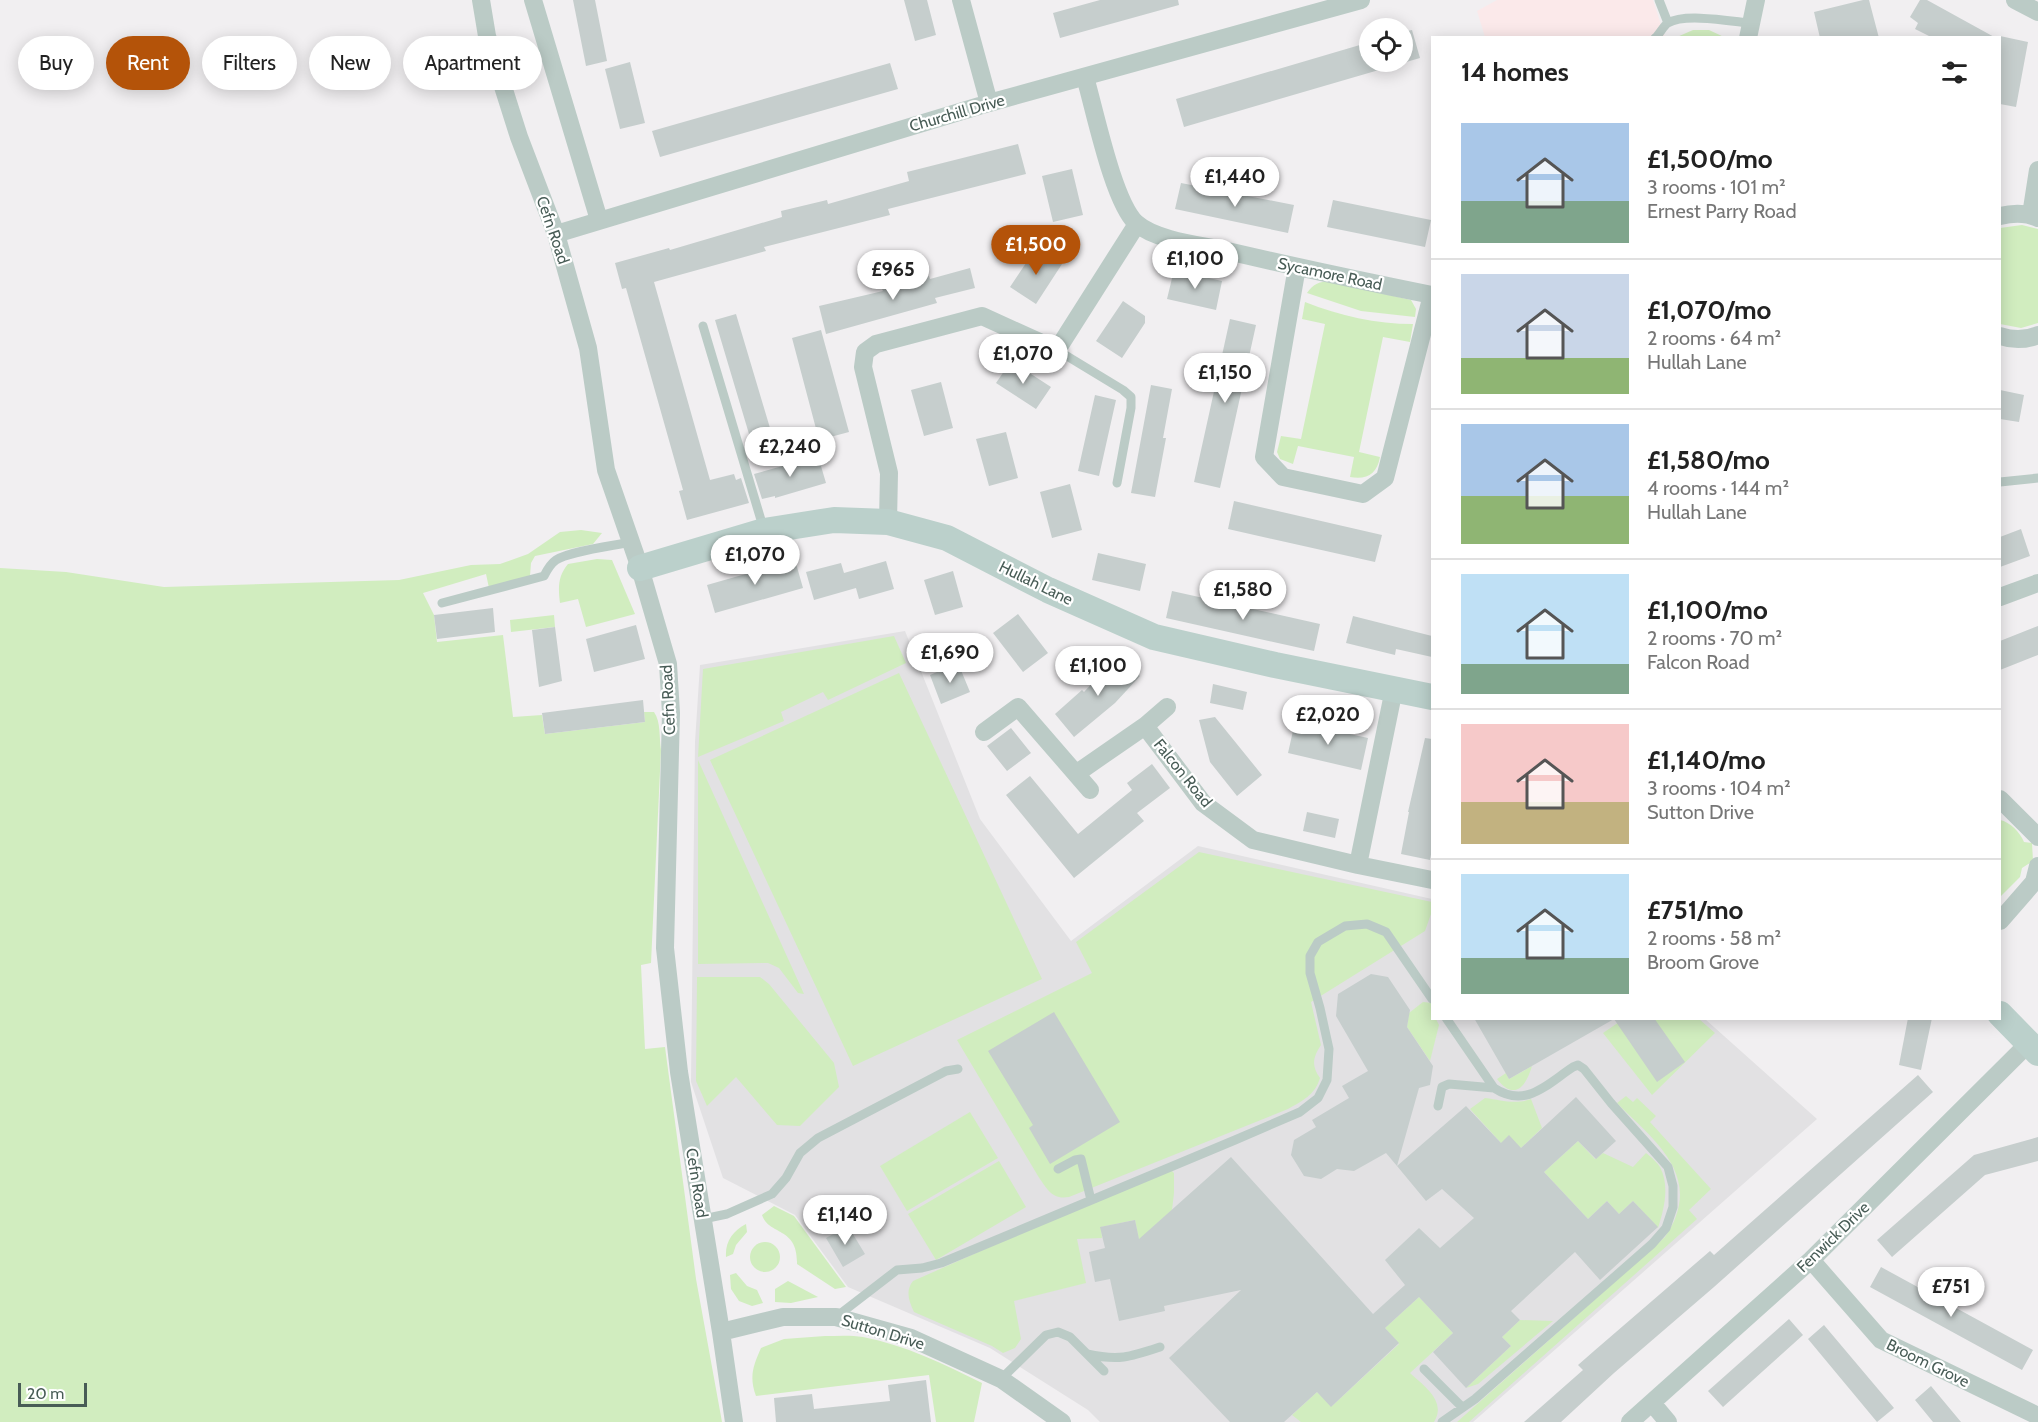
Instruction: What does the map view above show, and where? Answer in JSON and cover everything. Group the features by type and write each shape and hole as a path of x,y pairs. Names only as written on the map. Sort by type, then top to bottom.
{"street":[{"name":"Cefn Road","path":"481,0 487,36 497,69 519,137 556,234 588,348 606,470 640,568 668,664 671,713 665,948 679,1072 734,1422"},
{"path":"533,0 599,220"},
{"path":"961,0 989,103"},
{"name":"Churchill Drive","path":"556,234 989,103 1361,0"},
{"path":"1749,30 1756,0"},
{"path":"2015,0 2038,12"},
{"path":"888,522 889,473 863,368 865,352 876,344 982,316 1057,350 1137,224 1125,208 1115,183 1085,78"},
{"path":"2001,216 2010,213 2034,216 2038,170"},
{"name":"Sycamore Road","path":"1137,224 1160,236 1431,296"},
{"path":"1297,267 1264,457 1283,477 1363,494 1385,478 1431,300"},
{"path":"2001,336 2009,339 2030,338 2038,335"},
{"name":"Hullah Lane","path":"640,568 765,531 834,520 888,522 947,538 1048,590 1154,637 1275,665 1431,697"},
{"path":"2001,597 2038,583"},
{"path":"1358,865 1394,689"},
{"path":"984,732 1018,707 1090,790"},
{"name":"Falcon Road","path":"1077,773 1145,726 1167,707"},
{"name":"Falcon Road","path":"1145,726 1203,803 1253,840 1431,880"},
{"path":"2001,800 2038,837"},
{"path":"2001,920 2034,882 2038,866"},
{"path":"2001,1015 2033,1049"},
{"name":"Fenwick Drive","path":"1630,1422 1811,1260 2033,1049"},
{"name":"Broom Grove","path":"1811,1260 1881,1340 2038,1416"},
{"name":"Sutton Drive","path":"721,1332 783,1317 836,1317 912,1338 1001,1379 1062,1422"},
{"path":"1652,1403 1668,1422"}],"lane":[{"path":"1659,0 1668,23"},
{"path":"1657,36 1668,23 1686,18 1707,18 1749,30"},
{"path":"703,326 765,531"},
{"path":"1057,350 1124,390 1131,397 1117,483"},
{"path":"2001,482 2038,478"},
{"path":"442,603 544,576 555,561 567,555 631,542"},
{"path":"836,1317 897,1270 922,1268 941,1263 1300,1112 1318,1098 1327,1080 1329,1065 1329,1049 1310,973 1310,956 1318,942 1345,926 1367,924 1386,932 1431,998"},
{"path":"1447,1020 1494,1088"},
{"path":"1438,1106 1442,1087 1449,1084 1494,1088 1514,1098 1534,1093 1578,1065 1584,1069 1668,1167 1673,1186 1673,1207 1666,1228 1652,1244 1475,1399 1442,1422"},
{"path":"703,1219 727,1214 772,1194 786,1178 800,1153 818,1138 946,1071 958,1069"},
{"path":"1058,1169 1081,1159 1091,1200"},
{"path":"1001,1379 1046,1335 1058,1332 1070,1337 1104,1371"},
{"path":"1086,1353 1108,1359 1120,1359 1161,1347"},
{"path":"1424,1369 1462,1407"}],"shaded area":[{"path":"1497,0 1653,0 1665,36 1485,36 1477,11"},
{"path":"905,631 980,819 1071,941 1198,846 1431,899 1431,1020 1706,1020 1817,1119 1473,1422 1100,1422 1088,1410 990,1348 848,1287 795,1215 723,1178 691,1082 695,742 700,665"}],"green space":[{"path":"1693,30 1709,30 1722,36 1679,36"},
{"path":"2022,225 2038,229 2038,323 2021,328 2001,324 2001,228"},
{"path":"1329,281 1411,300 1416,309 1415,317 1361,311 1307,293 1316,284"},
{"path":"1305,302 1358,318 1385,323 1413,324 1410,342 1383,337 1359,452 1380,457 1374,472 1370,475 1361,478 1350,477 1354,457 1298,446 1293,464 1280,459 1277,452 1281,436 1301,439 1325,324 1302,319"},
{"path":"581,530 602,533 593,544 535,556 531,563 530,576 489,588 486,574 423,593 434,615 437,642 503,635 513,717 542,715 545,734 645,722 644,712 654,712 656,716 661,750 651,963 641,965 645,1049 665,1047 696,1279 722,1422 0,1422 0,568 66,572 164,587 399,580 471,565 500,564 528,554 560,532"},
{"path":"597,559 612,560 635,614 586,627 578,599 560,603 559,582 568,564"},
{"path":"554,615 555,627 511,632 510,620"},
{"path":"894,636 906,663 828,700 823,692 781,712 784,721 698,757 703,669"},
{"path":"899,673 1042,979 853,1066 710,760"},
{"path":"698,760 804,994 798,993 779,968 768,963 698,964"},
{"path":"2001,820 2014,828 2024,842 2032,843 2033,861 2022,868 2020,877 2001,896"},
{"path":"1199,852 1431,902 1431,914 1425,931 1311,1002 1321,1045 1314,1062 1320,1078 1315,1089 1307,1097 1288,1109 1069,1197 1058,1197 1047,1189 1038,1176 957,1040 1092,973 1076,942"},
{"path":"697,977 760,977 769,984 834,1063 839,1087 800,1126 777,1125 736,1077 707,1106 696,1081"},
{"path":"1423,1002 1431,1003 1431,1020 1436,1020 1439,1025 1430,1061 1407,1027 1409,1013"},
{"path":"1622,1020 1700,1020 1715,1033 1652,1095 1603,1033"},
{"path":"1532,1066 1519,1089 1509,1089 1497,1079 1506,1073 1509,1079"},
{"path":"1626,1096 1633,1102 1637,1098 1656,1116 1650,1122 1711,1189 1689,1210 1697,1219 1469,1422 1457,1422 1665,1237 1673,1224 1680,1198 1679,1182 1673,1167 1654,1139 1617,1103"},
{"path":"1485,1098 1513,1102 1531,1099 1542,1128 1521,1148 1501,1143 1470,1109"},
{"path":"970,1112 998,1158 907,1211 880,1166"},
{"path":"1578,1141 1595,1159 1603,1153 1633,1167 1646,1153 1656,1161 1665,1182 1664,1205 1658,1228 1633,1201 1619,1214 1607,1201 1588,1219 1544,1172"},
{"path":"999,1161 1026,1207 936,1260 908,1214"},
{"path":"1171,1170 1174,1173 1172,1210 1139,1240 1135,1220 1101,1227 1102,1238 1077,1239 1086,1283 1014,1301 1021,1339 1015,1348 1003,1353 914,1312 908,1292 913,1281"},
{"path":"774,1206 794,1216 846,1287 835,1289 797,1264 793,1243 766,1222 762,1215"},
{"path":"746,1224 747,1232 736,1245 733,1254 726,1257 731,1237"},
{"path":"765,1242 776,1246 780,1257 776,1268 765,1272 754,1268 750,1257 754,1246"},
{"path":"736,1273 747,1286 757,1290 763,1303 752,1306 739,1301 731,1289 730,1275"},
{"path":"788,1281 818,1297 791,1303 775,1302 775,1289"},
{"path":"1419,1297 1453,1333 1410,1373 1432,1394 1436,1401 1438,1407 1434,1422 1301,1422 1292,1415 1317,1392 1332,1406 1399,1344 1385,1328"},
{"path":"1520,1320 1553,1321 1478,1384 1466,1388 1511,1346 1502,1337"},
{"path":"858,1336 879,1340 939,1362 982,1383 974,1422 936,1422 929,1375 756,1396 753,1372 761,1348 784,1339"}],"building":[{"path":"573,0 595,0 607,61 586,66"},
{"path":"904,0 927,0 936,35 915,41"},
{"path":"1100,0 1178,0 1179,5 1060,38 1053,13"},
{"path":"1869,0 1878,36 1820,36 1814,12"},
{"path":"1920,0 1927,0 1992,36 1929,36 1915,29 1918,23 1910,17"},
{"path":"1413,34 1420,58 1413,60"},
{"path":"2001,36 2028,42 2016,107 2001,104"},
{"path":"1359,45 1359,72 1372,72 1184,127 1176,99"},
{"path":"630,62 645,123 620,129 605,69"},
{"path":"890,63 898,89 660,157 652,131"},
{"path":"1018,144 1026,174 888,209 890,215 764,247 766,251 654,282 710,480 734,474 736,480 741,478 749,503 687,520 679,491 683,490 626,288 622,289 615,263 669,248 670,250 782,217 781,211 827,200 828,204 909,181 907,172"},
{"path":"1072,169 1083,215 1053,222 1042,176"},
{"path":"1181,183 1294,205 1288,233 1175,209"},
{"path":"1333,200 1431,220 1425,247 1327,227"},
{"path":"1034,251 1042,251 1062,264 1036,304 1010,287"},
{"path":"970,268 975,288 935,298 937,303 826,334 819,306 883,291 882,289 929,276 930,279"},
{"path":"1174,270 1222,281 1216,310 1167,299"},
{"path":"1123,301 1145,316 1145,323 1122,358 1096,341"},
{"path":"736,314 770,428 749,434 715,320"},
{"path":"1230,319 1256,325 1220,488 1194,482"},
{"path":"821,330 849,432 819,440 792,338"},
{"path":"1011,361 1051,387 1036,409 996,383"},
{"path":"941,382 953,428 924,436 911,390"},
{"path":"1151,385 1172,389 1155,497 1131,493"},
{"path":"2001,390 2024,395 2019,422 2001,419"},
{"path":"1095,395 1116,400 1099,476 1078,471"},
{"path":"1006,432 1018,478 989,486 976,439"},
{"path":"818,456 826,483 775,498 775,496 762,499 754,474"},
{"path":"1070,484 1082,530 1052,538 1040,492"},
{"path":"1234,501 1382,535 1375,562 1228,529"},
{"path":"2021,529 2030,556 2001,567 2001,537"},
{"path":"1098,553 1146,564 1140,591 1092,580"},
{"path":"795,560 803,588 715,613 707,585"},
{"path":"886,561 894,589 859,599 856,588 814,600 806,572 841,563 844,573"},
{"path":"953,571 963,607 935,615 924,580"},
{"path":"1172,591 1320,624 1314,651 1166,618"},
{"path":"493,608 495,632 437,639 434,615"},
{"path":"1018,614 1048,653 1023,672 993,633"},
{"path":"1353,616 1431,636 1431,657 1396,649 1395,655 1346,643"},
{"path":"636,625 645,659 594,672 586,639"},
{"path":"2038,626 2038,655 2001,670 2001,641"},
{"path":"555,627 562,681 539,687 532,630"},
{"path":"1118,656 1140,676 1115,703 1074,737 1055,714 1082,690 1084,692"},
{"path":"958,663 970,692 941,704 930,675"},
{"path":"1213,684 1247,692 1243,710 1210,703"},
{"path":"643,700 645,722 545,734 542,713"},
{"path":"1215,717 1262,775 1237,796 1210,762 1199,720"},
{"path":"1295,722 1368,738 1361,770 1288,753"},
{"path":"1011,728 1031,753 1007,771 987,746"},
{"path":"1425,738 1431,739 1430,860 1401,854"},
{"path":"1152,764 1170,788 1137,813 1144,821 1074,878 1006,795 1030,776 1078,834 1132,790 1127,783"},
{"path":"1307,812 1339,819 1335,838 1303,831"},
{"path":"1371,974 1388,977 1410,1010 1407,1027 1433,1066 1430,1085 1419,1088 1397,1166 1386,1153 1354,1171 1337,1169 1321,1179 1304,1176 1291,1155 1294,1140 1316,1127 1312,1120 1349,1098 1342,1086 1368,1071 1336,1016 1338,994"},
{"path":"1054,1012 1120,1122 1050,1164 1029,1128 1033,1125 988,1051"},
{"path":"1475,1020 1612,1020 1509,1079"},
{"path":"1615,1020 1655,1020 1685,1062 1657,1082"},
{"path":"1908,1020 1932,1020 1921,1070 1899,1065"},
{"path":"1918,1075 1933,1092 1561,1422 1524,1422 1583,1370 1578,1365 1710,1251 1714,1255"},
{"path":"1576,1097 1616,1141 1596,1159 1578,1141 1544,1172 1588,1219 1607,1201 1619,1214 1633,1201 1658,1227 1600,1280 1575,1252 1511,1311 1520,1320 1502,1337 1511,1346 1466,1388 1433,1352 1453,1333 1419,1297 1385,1328 1399,1343 1331,1407 1317,1392 1284,1422 1230,1422 1169,1358 1241,1290 1164,1306 1165,1311 1119,1321 1110,1279 1095,1282 1089,1252 1105,1248 1100,1227 1135,1220 1139,1239 1231,1157 1373,1314 1405,1285 1385,1260 1419,1228 1440,1248 1474,1218 1442,1189 1426,1201 1397,1166 1466,1106 1501,1143 1509,1135 1521,1148"},
{"path":"2038,1137 2038,1161 1985,1175 1892,1257 1877,1240 1974,1155"},
{"path":"848,1226 865,1254 843,1267 826,1238"},
{"path":"1881,1267 2033,1350 2022,1370 1870,1287"},
{"path":"1789,1319 1803,1335 1723,1407 1708,1391"},
{"path":"1824,1325 1894,1408 1877,1422 1808,1339"},
{"path":"926,1380 931,1422 776,1422 774,1398 812,1394 814,1409 890,1401 888,1385"},
{"path":"1931,1386 1961,1422 1933,1422 1915,1400"}]}
